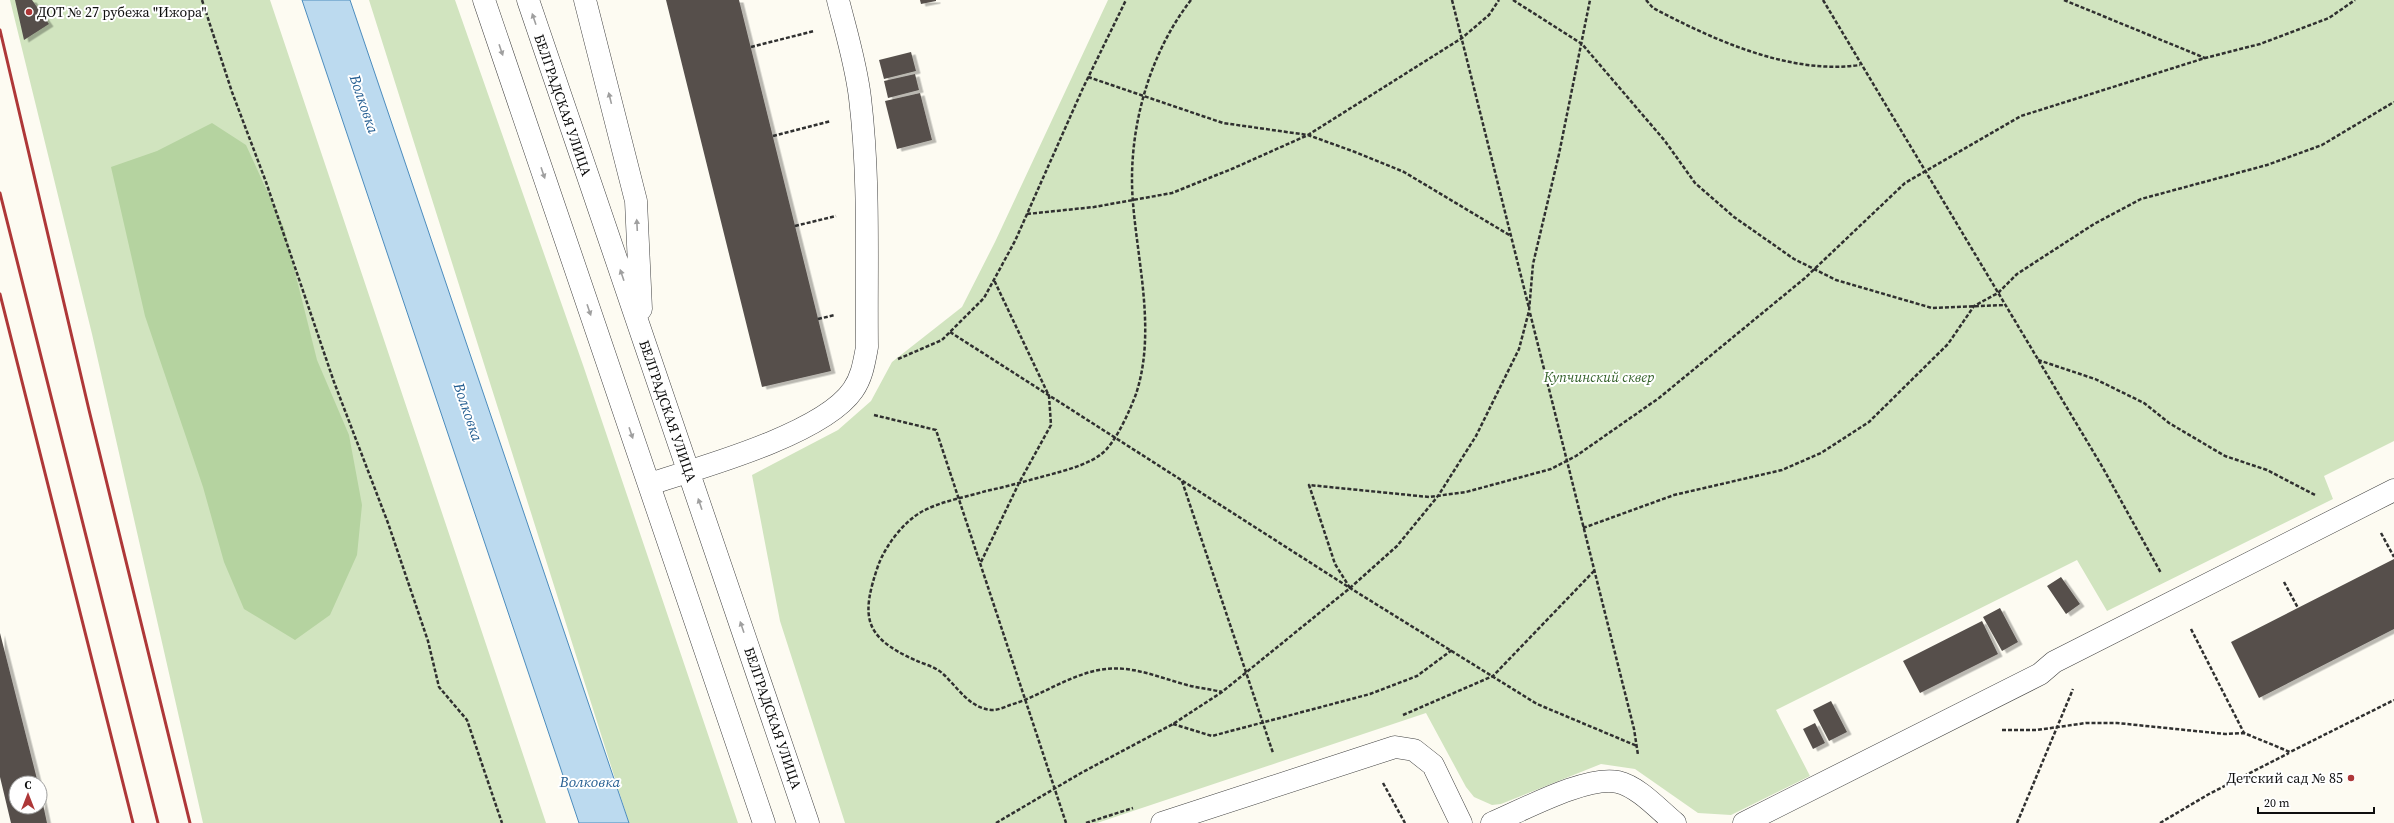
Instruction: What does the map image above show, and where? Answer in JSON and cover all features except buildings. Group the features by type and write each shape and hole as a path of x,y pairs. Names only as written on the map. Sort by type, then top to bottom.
{"street":[{"path":"484,0 764,823"},
{"name":"БЕЛГРАДСКАЯ УЛИЦА","path":"528,0 808,823"},
{"path":"585,0 636,201 642,334"},
{"path":"649,484 735,457 800,429 836,408 852,391 863,372 867,347 866,209 861,114 854,60 838,0"},
{"path":"1744,823 2040,674 2054,662 2394,490"},
{"path":"1162,823 1395,747 1414,750 1433,765 1461,823"},
{"path":"1492,823 1580,784 1600,781 1619,782 1637,792 1675,823"}],"path":[{"path":"202,0 232,92 266,182 334,382 390,531 428,641 439,687 467,720 502,823"},
{"path":"892,361 942,340 984,298 1027,214 1088,77 1126,0"},
{"path":"1191,0 1182,12 1157,57 1144,96 1132,153 1132,200 1144,300 1144,353 1136,393 1115,438 1101,455 1068,469 960,498 922,512 898,533 879,562 868,598 867,620 882,643 912,659 939,670 970,703 994,710 1026,701 1073,678 1099,670 1119,667 1146,672 1187,685 1222,692"},
{"path":"1452,0 1638,747 1638,760"},
{"path":"1027,214 1094,207 1172,193 1234,168 1308,135 1462,38 1489,15 1499,0"},
{"path":"1514,0 1582,44 1665,141 1695,183 1734,217 1794,259 1836,280 1932,308 2006,305"},
{"path":"996,823 1054,788 1173,724 1222,692 1350,588 1397,546 1438,496 1476,436 1519,349 1529,311 1533,264 1559,154 1590,0"},
{"path":"1646,0 1653,8 1724,44 1796,63 1843,67 1860,65"},
{"path":"1824,0 1860,65 1927,172 2103,468 2176,600 2244,733"},
{"path":"2064,0 2205,58"},
{"path":"1350,588 1335,564 1309,484 1429,497 1466,492 1551,469 1566,462 1659,398 1815,270 1905,183 1927,172 2021,116 2205,58 2260,44 2329,18 2355,0"},
{"path":"751,47 844,24"},
{"path":"1088,77 1223,123 1308,135 1404,172 1510,236"},
{"path":"1583,528 1674,495 1782,470 1820,453 1869,422 1948,344 1974,306 1998,293 2017,274 2094,224 2141,199 2267,164 2322,145 2394,102"},
{"path":"773,136 861,114"},
{"path":"795,226 866,209"},
{"path":"981,562 1019,483 1051,425 1049,396 994,280"},
{"path":"950,332 1350,588 1537,704 1638,747"},
{"path":"2038,360 2095,379 2144,403 2169,423 2226,456 2274,474 2347,513"},
{"path":"873,414 936,430 960,498 1066,823"},
{"path":"1182,481 1283,783"},
{"path":"1396,717 1425,707 1493,676 1594,571"},
{"path":"1173,724 1212,736 1263,723 1370,694 1417,676 1452,650"},
{"path":"2017,823 2074,686"},
{"path":"2160,823 2216,790 2394,700"},
{"path":"1999,730 2037,730 2086,723 2117,723 2225,734 2244,733 2290,752"},
{"path":"1086,823 1138,806"}],"green space":[{"path":"10,0 270,0 546,823 203,823 92,334"},
{"path":"369,0 455,0 583,365 738,823 629,823"},
{"name":"Купчинский сквер","path":"1108,0 2394,0 2394,441 2324,476 2333,499 2107,611 2077,560 1776,710 1810,776 1731,815 1698,813 1635,769 1601,764 1501,804 1492,805 1474,797 1466,787 1426,713 1097,823 845,823 780,621 752,475 838,430 871,401 892,362 962,307 995,242"},
{"path":"212,123 246,145 284,228 317,360 349,435 362,505 357,555 330,615 295,640 244,609 224,562 203,487 145,316 111,167 157,151"}],"water":[{"name":"Волковка","path":"302,0 350,0 629,823 579,823"}],"railway":[{"path":"0,30 89,410 190,823"},
{"path":"0,193 158,823"},
{"path":"0,294 133,823"}],"place":[{"name":"ДОТ № 27 рубежа \"Ижора\"","path":"29,12"},
{"name":"Детский сад № 85","path":"2351,778"}]}
